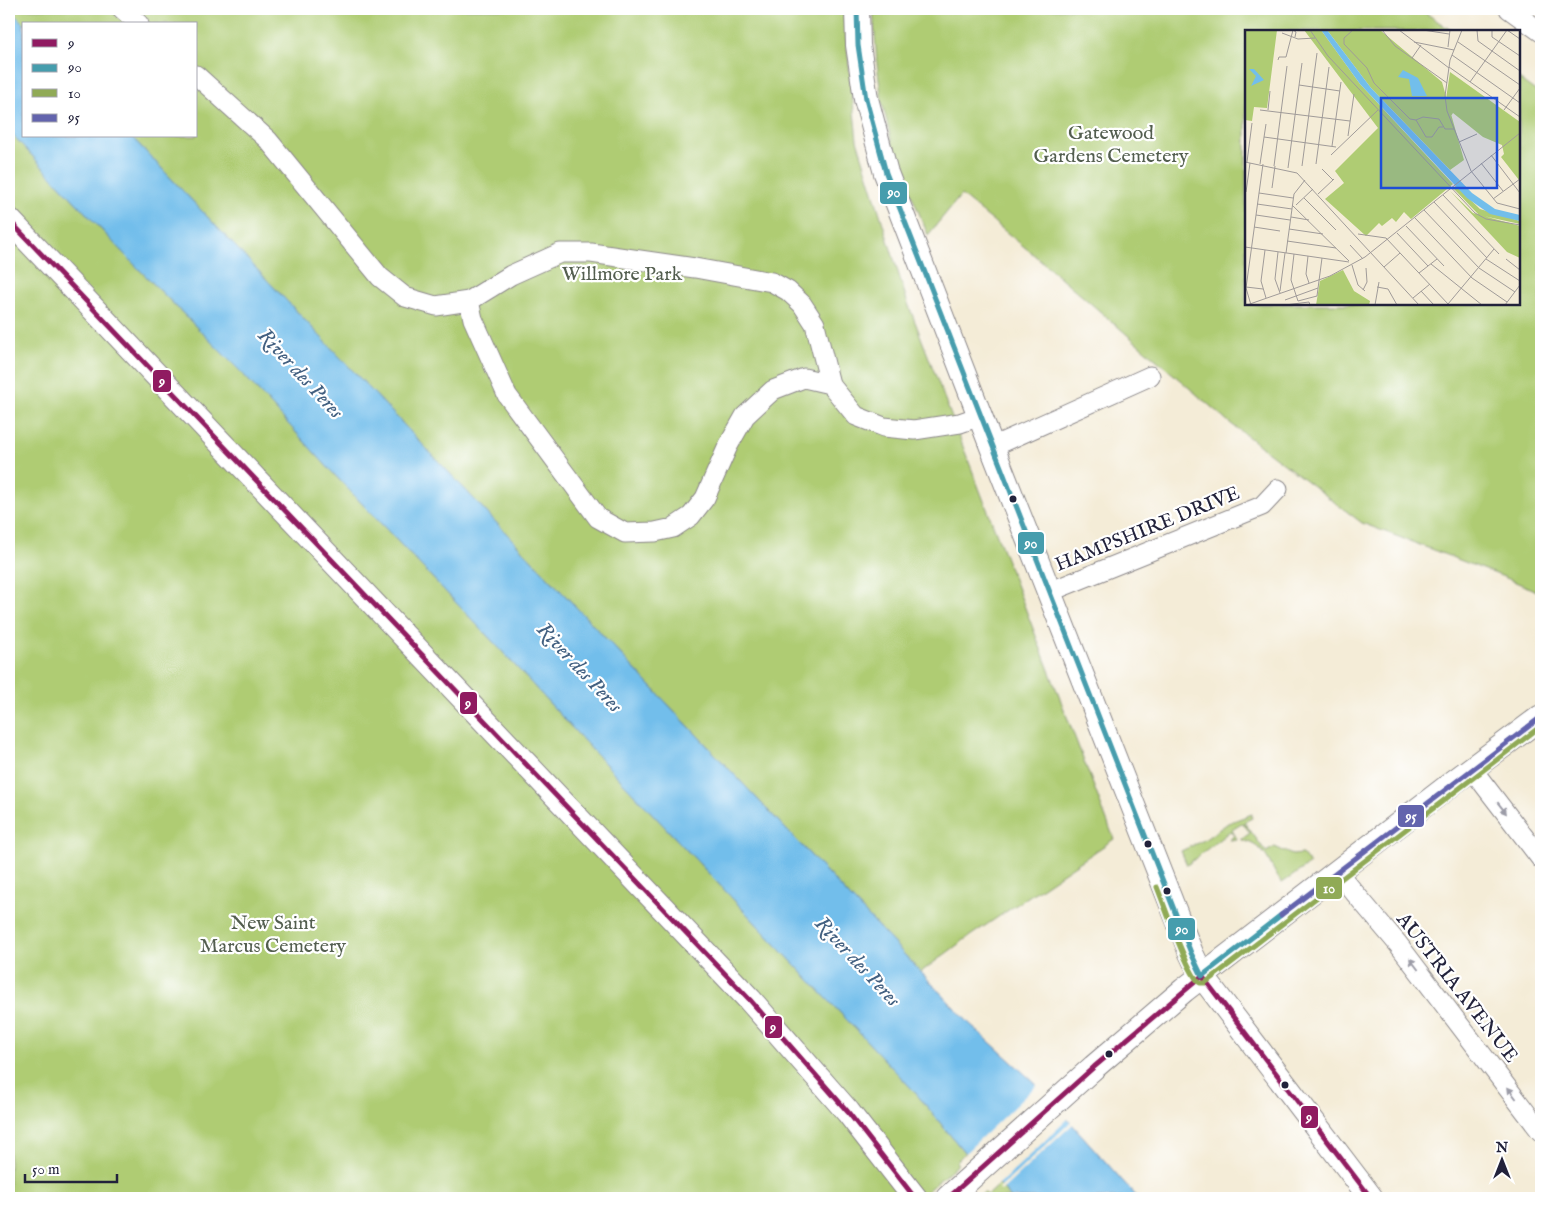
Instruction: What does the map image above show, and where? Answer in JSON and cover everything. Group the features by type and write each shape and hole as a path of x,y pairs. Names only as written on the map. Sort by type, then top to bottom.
{"main road":[{"path":"857,9 858,45 866,99 886,173 1191,953 1202,976 1371,1198"},
{"path":"9,220 744,994 848,1112 915,1198"},
{"path":"948,1198 1065,1092 1202,976 1541,717"}],"street":[{"path":"122,9 137,22"},
{"path":"1509,9 1541,32"},
{"path":"198,77 268,140 380,277 404,297 436,306 469,301 510,275 560,253 591,253 696,268 772,282 788,291 802,304 814,324 830,384 856,416 884,427 914,430 960,423 980,416"},
{"path":"469,301 473,319 507,396 598,518 625,532 654,532 673,528 692,516 705,498 728,446 745,416 773,390 804,378 830,384"},
{"path":"992,447 1150,376"},
{"name":"HAMPSHIRE DRIVE","path":"1049,592 1262,506 1278,489"},
{"path":"1472,769 1541,859"},
{"name":"AUSTRIA AVENUE","path":"1337,872 1398,944 1541,1132"}],"green space":[{"name":"Willmore Park","path":"9,9 843,9 857,140 907,301 1114,839 964,940 921,972 133,138 198,138 198,22 22,22"},
{"name":"Gatewood Gardens Cemetery","path":"873,9 1420,9 1451,30 1245,30 1245,305 1520,305 1520,80 1541,95 1541,593 1362,523 1230,423 1039,259 961,195 928,235 894,152 882,102"},
{"name":"New Saint Marcus Cemetery","path":"9,131 127,257 242,373 332,472 914,1091 965,1153 956,1162 958,1164 919,1198 9,1198"},
{"path":"1252,814 1252,818 1244,822 1266,852 1275,847 1292,855 1302,854 1310,864 1282,883 1263,852 1251,843 1242,840 1250,833 1243,823 1232,830 1237,839 1230,840 1234,835 1230,831 1187,865 1181,851 1204,840 1228,823"},
{"path":"999,1184 1011,1198 978,1198 984,1192 987,1195"}],"water":[{"name":"River des Peres","path":"9,9 22,22 22,138 133,138 969,1023 1037,1085 1138,1198 1011,1198 999,1184 965,1153 914,1091 332,472 242,373 127,257 9,131"}],"pier":[{"path":"1039,1083 1070,1117 997,1186 963,1155"},
{"path":"1073,1120 1075,1122 1001,1191 999,1189"}],"transit line":[{"name":"90","path":"857,9 858,45 866,99 886,173 1191,953 1202,976 1281,915"},
{"name":"9","path":"9,220 750,1000 848,1112 915,1198"},
{"name":"95","path":"1281,915 1541,717"},
{"name":"10","path":"1157,887 1189,967 1200,983 1205,983 1541,726"},
{"name":"9","path":"1202,976 1371,1198"},
{"name":"9","path":"948,1198 1094,1067 1202,976"}]}
